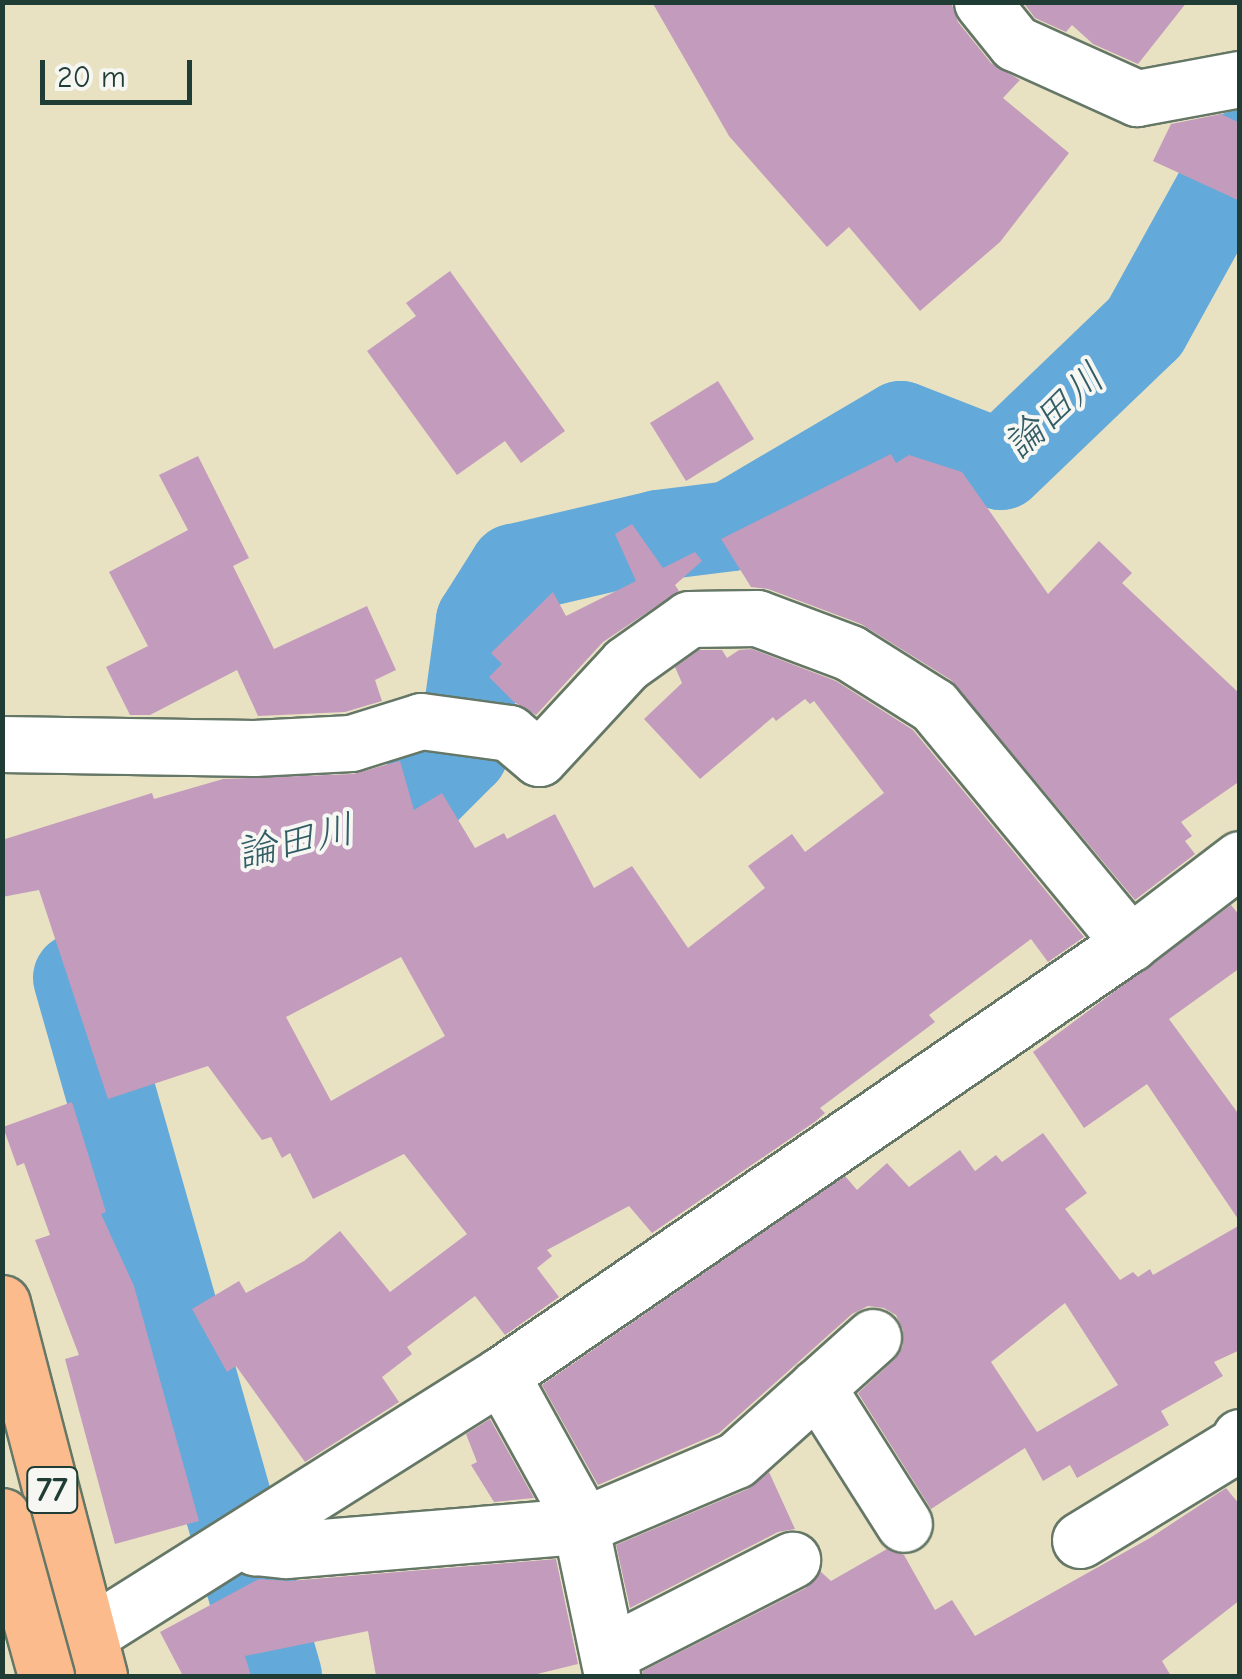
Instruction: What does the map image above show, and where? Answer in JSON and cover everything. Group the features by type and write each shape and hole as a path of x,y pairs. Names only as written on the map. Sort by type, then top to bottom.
{"main road":[{"name":"77","path":"2,1304 100,1662"},
{"name":"77","path":"2,1516 46,1676"}],"street":[{"path":"982,2 1015,43 1137,98 1240,80"},
{"path":"2,744 273,747 350,742 421,722 509,733 539,758 626,664 689,618 757,618 850,653 934,706 1130,943"},
{"path":"22,1676 100,1662 251,1533 501,1375 1130,943 1240,858"},
{"path":"251,1533 255,1546 286,1550 581,1526 736,1460 873,1337"},
{"path":"501,1375 581,1526 610,1665 792,1560"},
{"path":"817,1387 904,1524"},
{"path":"1080,1540 1240,1438"}],"building":[{"path":"652,2 951,2 958,22 991,63 1020,80 1003,98 1069,153 1000,242 920,311 849,227 827,247 729,136"},
{"path":"1023,2 1187,2 1138,64 1093,44 1072,25 1066,32 1035,18"},
{"path":"1221,114 1240,123 1240,201 1153,161 1171,124"},
{"path":"450,271 565,431 521,463 505,441 457,475 367,351 416,316 406,303"},
{"path":"718,381 754,439 686,481 650,423"},
{"path":"891,454 896,463 909,455 962,472 1048,594 1099,541 1132,573 1122,583 1240,694 1240,781 1181,822 1192,836 1185,841 1195,854 1135,900 951,680 861,624 768,589 751,587 721,539"},
{"path":"198,456 249,558 233,566 274,649 367,606 396,670 375,680 382,701 345,712 258,716 237,670 150,715 130,715 106,667 148,646 109,572 188,530 159,475"},
{"path":"632,524 663,568 695,552 702,561 675,585 679,591 603,642 536,715 514,702 489,677 502,664 491,653 553,592 566,616 636,581 615,534"},
{"path":"752,649 836,681 913,730 1084,937 1048,962 1031,939 929,1015 935,1022 820,1108 825,1113 816,1121 652,1233 629,1206 547,1250 552,1256 537,1268 559,1297 505,1335 475,1296 407,1347 412,1354 382,1377 399,1402 305,1462 236,1366 227,1372 192,1309 239,1281 246,1293 304,1261 340,1231 390,1292 467,1234 404,1154 313,1199 290,1153 282,1158 271,1137 262,1140 208,1066 108,1099 39,890 2,897 2,840 152,793 154,799 223,779 353,774 400,761 414,810 442,793 475,848 504,833 507,839 555,814 594,888 632,866 688,948 765,888 748,866 792,834 805,852 884,793 814,701 810,704 805,699 776,721 773,717 700,779 644,719 682,683 675,667 699,650 722,650 727,658 739,650","holes":["401,957 445,1036 331,1101 286,1017"]},
{"path":"1231,905 1240,916 1240,968 1169,1019 1240,1116 1240,1222 1147,1084 1084,1128 1033,1052"},
{"path":"72,1102 106,1212 101,1214 134,1286 199,1521 115,1544 65,1359 79,1355 35,1240 50,1235 24,1163 17,1166 3,1127"},
{"path":"1043,1133 1087,1193 1065,1209 1120,1280 1133,1272 1138,1277 1150,1269 1153,1275 1240,1225 1240,1350 1214,1362 1223,1376 1161,1411 1169,1425 1077,1478 1070,1465 1043,1481 1025,1448 931,1509 858,1393 894,1360 903,1346 903,1330 896,1315 868,1306 852,1314 719,1433 598,1485 542,1385 845,1176 857,1190 887,1163 909,1187 960,1150 975,1171 996,1155 1002,1162","holes":["1065,1303 1118,1385 1037,1432 991,1362"]},
{"path":"490,1419 534,1498 494,1502 471,1465 477,1462 466,1434"},
{"path":"769,1472 795,1529 778,1532 630,1608 616,1545 748,1489"},
{"path":"1226,1488 1240,1505 1240,1600 1162,1661 1171,1676 642,1676 643,1671 806,1588 820,1571 831,1581 887,1549 904,1555 935,1610 952,1600 975,1636 1150,1538"},
{"path":"556,1559 578,1664 529,1676 376,1676 368,1631 245,1656 251,1676 183,1676 160,1632 259,1579 289,1581"}],"waterway":[{"name":"論田川","path":"297,846 343,838 413,802 463,752 481,621 514,569 659,535 731,526 901,426 1001,465 1145,327 1240,155"},
{"name":"論田川","path":"78,978 277,1676"}]}
